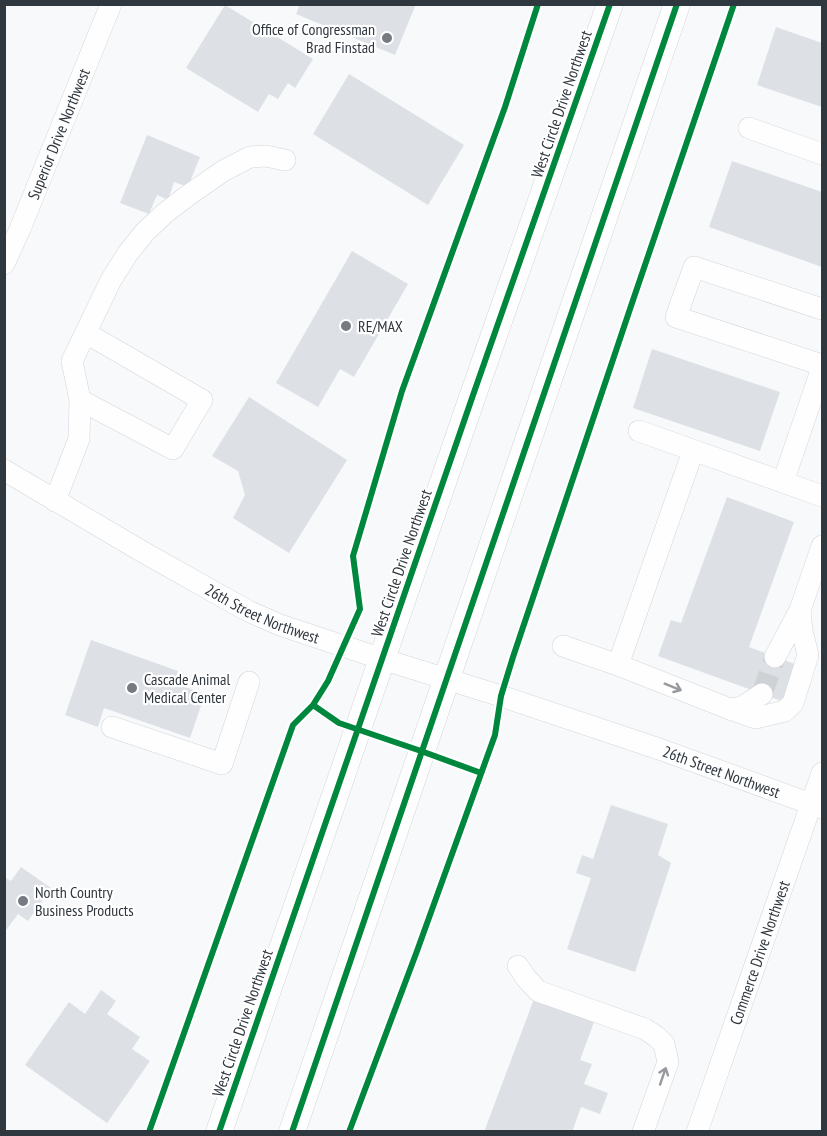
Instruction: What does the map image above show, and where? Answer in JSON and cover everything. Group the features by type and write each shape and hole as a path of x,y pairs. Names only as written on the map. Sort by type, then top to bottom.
{"main road":[{"name":"West Circle Drive Northwest","path":"219,1131 610,4"},
{"path":"291,1131 677,4"}],"street":[{"name":"Superior Drive Northwest","path":"4,264 111,4"},
{"path":"749,128 822,154"},
{"path":"56,501 79,439 81,400 72,361 111,280 128,253 165,213 223,171 250,157 266,156 285,160"},
{"path":"783,483 822,367 676,317 694,267 822,309"},
{"path":"81,400 173,449 202,400 86,333"},
{"path":"639,431 822,496"},
{"path":"618,665 693,451"},
{"name":"26th Street Northwest","path":"4,470 248,611 280,625 665,751 817,806"},
{"path":"775,657 800,610 822,546"},
{"path":"563,646 756,718 785,711 793,703 808,655 800,610"},
{"path":"112,727 222,764 249,682"},
{"path":"730,709 742,706 762,694"},
{"name":"Commerce Drive Northwest","path":"697,1131 817,806 822,773"},
{"path":"518,966 538,991 645,1029 663,1044 668,1062 643,1131"}],"building":[{"path":"300,4 416,4 395,55 296,14"},
{"path":"225,5 313,59 295,88 288,83 278,99 269,94 258,112 186,68"},
{"path":"776,27 822,43 822,107 757,85"},
{"path":"349,74 464,145 428,205 313,134"},
{"path":"147,135 200,157 188,187 174,182 168,200 157,195 149,214 120,203"},
{"path":"732,161 822,192 822,267 709,227"},
{"name":"RE/MAX","path":"352,251 408,284 354,377 340,369 318,407 276,383"},
{"path":"652,349 780,392 760,451 633,408"},
{"path":"249,397 347,460 289,553 233,518 245,495 238,471 212,456"},
{"path":"727,497 794,522 749,647 800,666 787,703 658,656 671,620 681,623"},
{"name":"Cascade Animal Medical Center","path":"91,640 178,671 174,683 205,694 190,738 104,708 98,727 65,715"},
{"path":"611,805 668,824 658,855 671,863 635,972 567,949 591,878 576,873 582,855 593,859"},
{"name":"North Country Business Products","path":"21,867 51,888 28,921 18,914 4,933 4,877 11,881"},
{"path":"101,990 116,1001 107,1014 140,1037 132,1049 150,1061 107,1123 25,1065 69,1002 85,1014"},
{"path":"534,999 594,1022 580,1060 592,1064 584,1084 608,1093 600,1114 581,1107 572,1132 484,1132"}],"tunnel":[{"path":"762,694 775,657"}],"cycle path":[{"path":"149,1132 293,725 313,705 328,681 360,609 353,556 402,391 505,107 538,4"},
{"path":"219,1132 610,4"},
{"path":"292,1132 677,4"},
{"path":"349,1132 495,735 501,696 513,657 734,4"},
{"path":"313,705 339,723 481,773"}],"place":[{"name":"Office of Congressman Brad Finstad","path":"387,38"},
{"name":"RE/MAX","path":"346,326"},
{"name":"Cascade Animal Medical Center","path":"132,688"},
{"name":"North Country Business Products","path":"23,901"}]}
